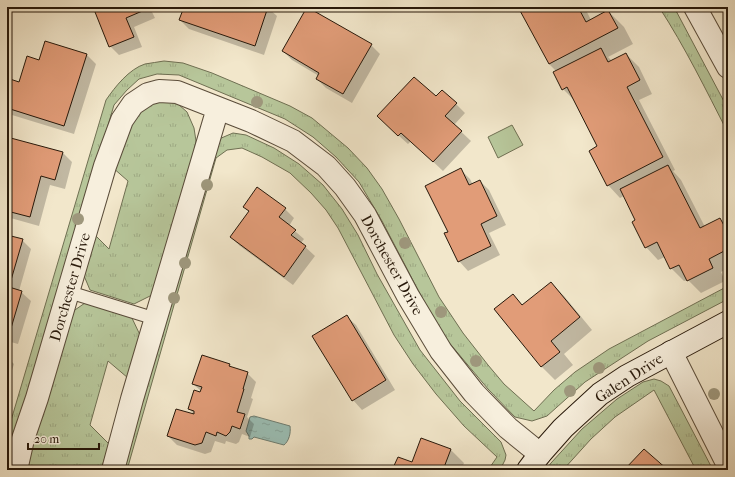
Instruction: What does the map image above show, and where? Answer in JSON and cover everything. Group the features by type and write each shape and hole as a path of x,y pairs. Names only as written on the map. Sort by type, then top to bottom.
{"street":[{"path":"696,7 728,67"},
{"name":"Dorchester Drive","path":"16,470 23,439 69,292 105,166 122,120 133,104 148,94 159,91 176,92 251,121 293,141 326,166 346,187 365,215 408,296 441,351 474,392 508,428 534,462"},
{"path":"113,470 132,399 218,108"},
{"name":"Galen Drive","path":"534,462 563,428 600,394 627,376 728,322"},
{"path":"671,352 728,464"}],"lane":[{"path":"69,292 156,318"}],"green space":[{"path":"659,7 674,7 728,109 728,133 686,53"},
{"path":"164,61 183,63 212,73 290,106 312,118 348,148 367,168 382,189 439,297 463,333 504,384 534,411 554,390 575,372 609,349 728,286 728,299 648,341 585,382 547,416 532,421 515,417 488,389 446,339 429,311 382,221 359,182 336,157 313,137 285,119 179,75 157,74 139,79 114,105 7,469 7,434 106,100 118,84 133,70 145,64"},
{"path":"166,100 178,104 187,112 194,128 196,141 194,157 154,294 134,304 90,290 82,271 93,233 109,249 128,181 112,167 140,107"},
{"path":"512,125 523,145 498,158 488,137"},
{"path":"233,133 246,135 274,148 299,164 323,185 342,209 358,235 377,274 420,350 460,401 501,442 506,455 500,470 488,470 497,457 464,426 436,394 413,364 394,335 338,228 326,210 290,173 262,157 242,148 227,150 216,158 127,470 117,470 219,139"},
{"path":"85,303 131,316 140,335 128,378 108,361 90,425 109,444 101,470 22,470 69,314"},
{"path":"654,379 669,386 713,470 696,470 654,390 615,417 591,439 563,470 546,470 582,429 617,399 643,382"}],"water":[{"path":"254,416 290,426 289,437 286,443 284,445 254,437 249,439 246,431 250,417"}],"building":[{"path":"93,7 146,7 147,9 126,18 134,37 109,47"},
{"path":"184,7 268,7 255,46 179,20"},
{"path":"307,7 372,44 343,94 316,79 319,73 282,51"},
{"path":"518,7 578,7 586,22 608,10 618,28 549,64"},
{"path":"45,41 87,54 64,126 7,108 7,88 10,79 19,82 27,56 39,60"},
{"path":"601,48 608,62 626,53 640,80 627,87 663,157 607,186 589,151 597,146 567,87 562,90 553,72"},
{"path":"414,77 436,96 442,90 457,103 445,116 462,131 433,162 401,133 398,136 377,116"},
{"path":"7,137 63,152 55,180 41,176 30,217 7,211"},
{"path":"668,165 700,228 720,218 728,233 728,249 709,259 713,268 687,281 679,265 670,269 657,242 645,248 632,222 635,220 620,189"},
{"path":"461,168 469,185 480,180 497,216 481,224 491,246 458,262 444,233 448,232 425,186"},
{"path":"257,187 286,208 279,217 296,230 291,235 306,246 284,277 230,237 249,211 243,207"},
{"path":"7,235 23,239 9,287 22,291 9,335 7,335"},
{"path":"551,282 580,317 551,341 560,352 541,367 494,309 513,294 522,305"},
{"path":"347,315 386,380 352,401 312,336"},
{"path":"202,355 230,364 229,366 248,372 237,412 245,414 240,429 232,426 230,432 226,436 217,432 216,436 206,432 202,443 195,445 167,436 176,409 194,414 194,411 188,409 194,390 200,392 202,387 192,384"},
{"path":"421,438 451,449 443,470 392,470 398,457 412,462"},
{"path":"644,449 668,470 624,470"}]}
